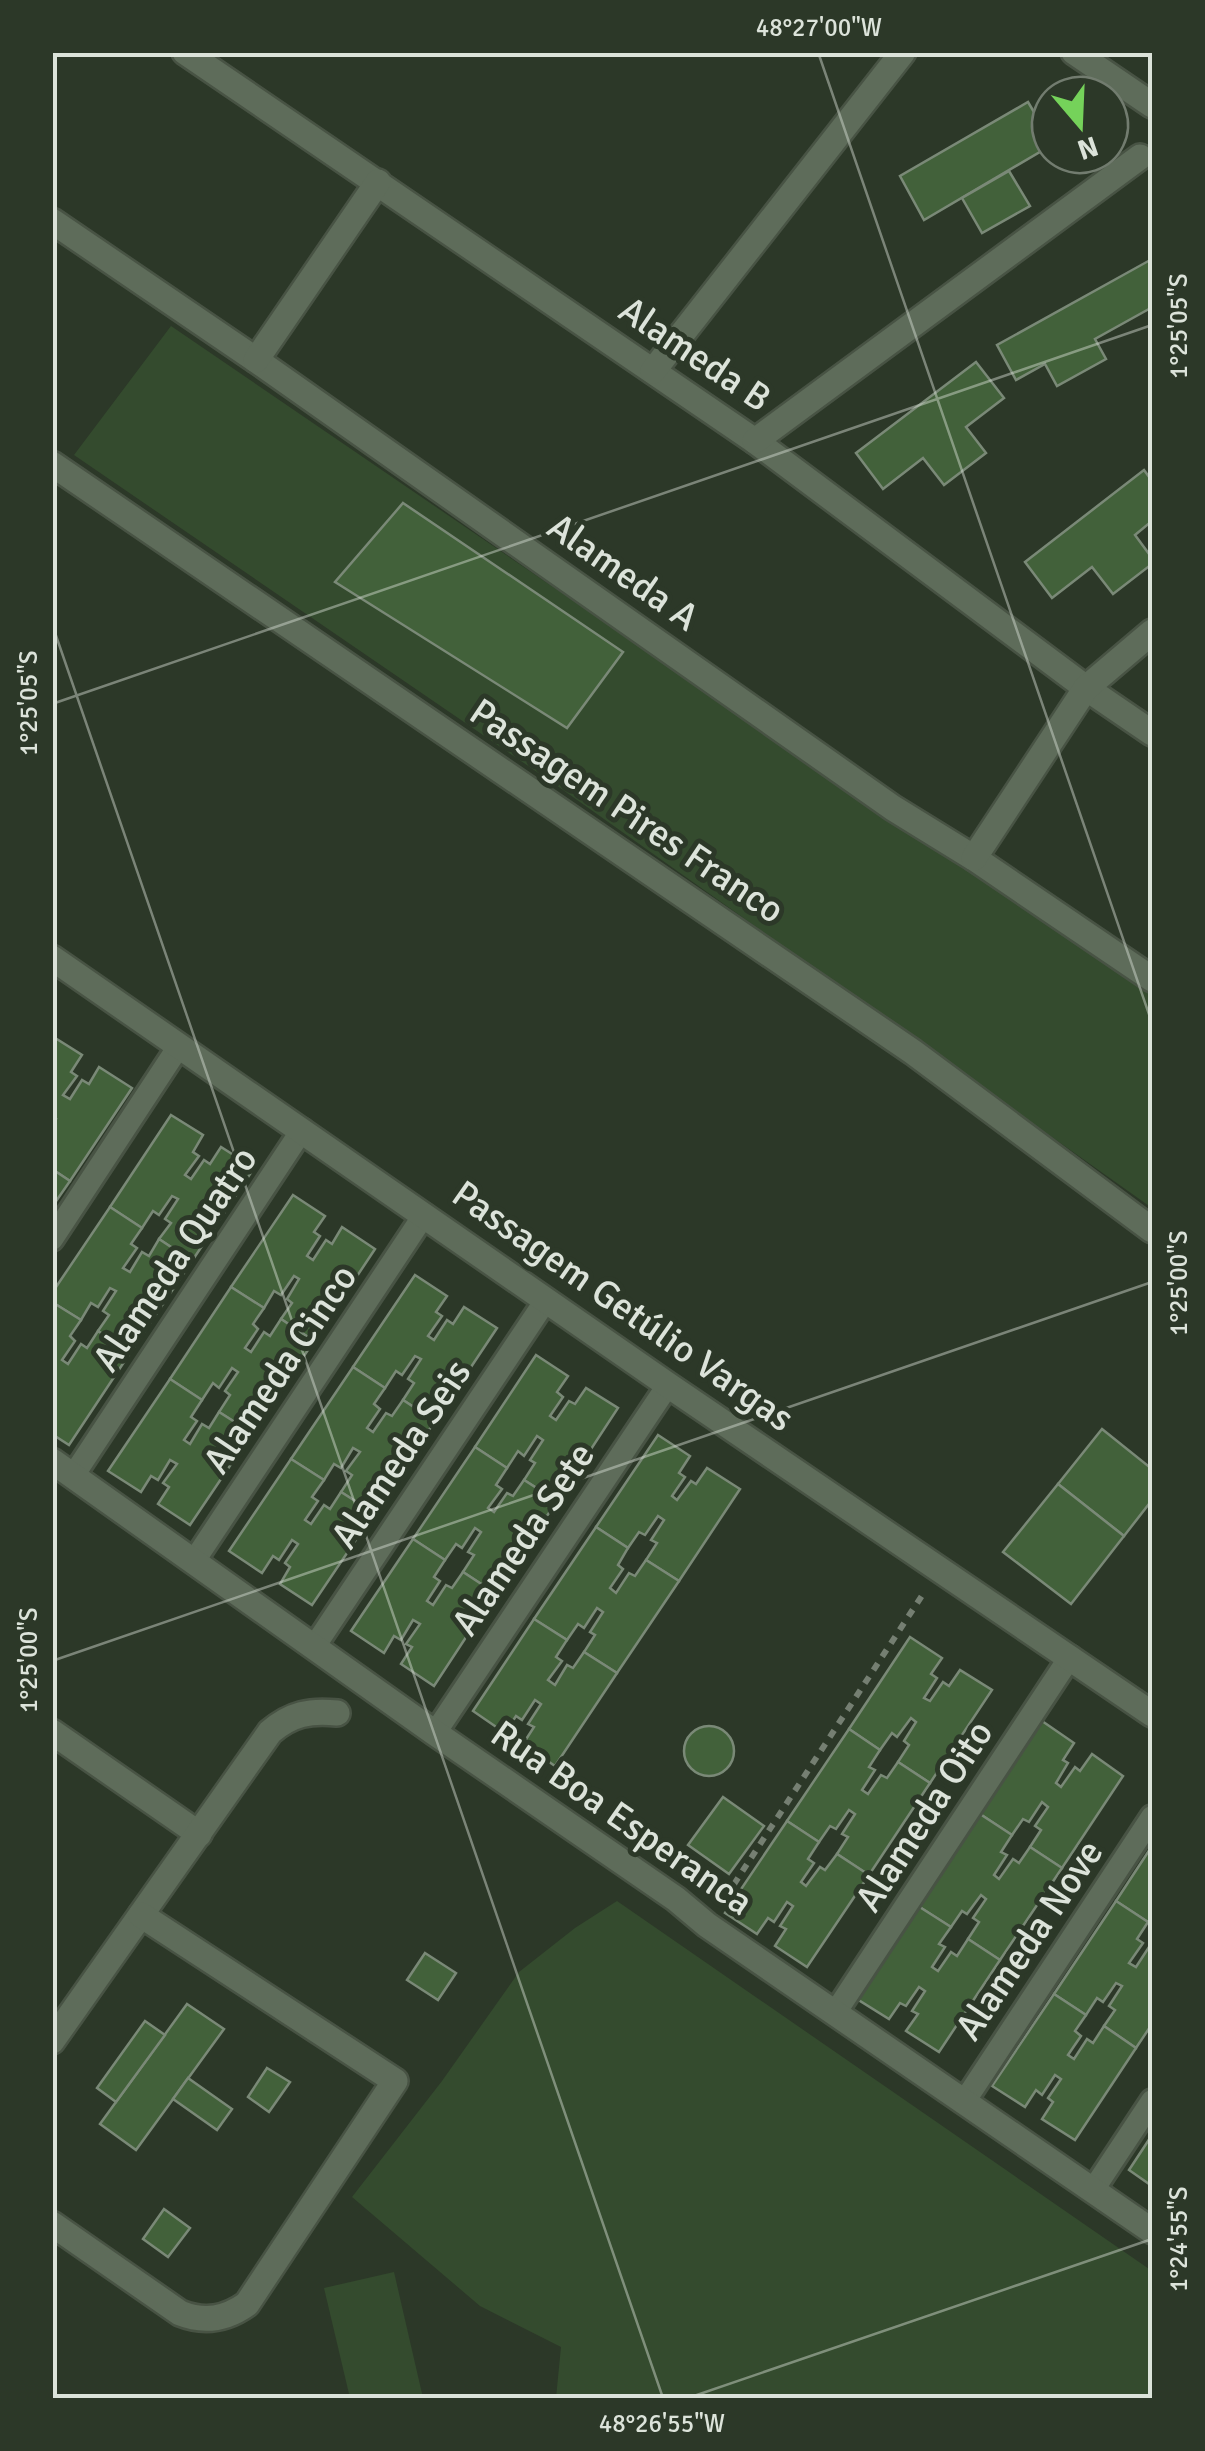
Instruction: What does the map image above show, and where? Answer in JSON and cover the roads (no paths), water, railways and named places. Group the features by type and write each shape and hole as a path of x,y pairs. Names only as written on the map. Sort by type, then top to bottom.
{"street":[{"name":"Alameda B","path":"185,52 755,440 1152,733"},
{"path":"653,371 904,52"},
{"path":"1074,52 1152,105"},
{"path":"755,440 1140,157"},
{"path":"256,360 378,182"},
{"name":"Alameda A","path":"52,222 256,360 892,808 974,858 1152,980"},
{"name":"Passagem Pires Franco","path":"52,464 913,1052 1152,1230"},
{"path":"974,858 1086,688 1152,632"},
{"name":"Passagem Getúlio Vargas","path":"54,962 1152,1714"},
{"name":"Rua Boa Esperanca","path":"63,1468 676,1899 707,1925 1152,2232"},
{"path":"52,2041 270,1732 299,1714 336,1714"},
{"path":"52,1732 198,1834"},
{"path":"52,2224 180,2313 206,2319 234,2313 247,2304 394,2081 141,1915"}],"lane":[{"path":"52,1239 180,1046"},
{"name":"Alameda Quatro","path":"63,1468 302,1130"},
{"name":"Alameda Cinco","path":"194,1562 424,1215"},
{"name":"Alameda Seis","path":"314,1647 546,1300"},
{"name":"Alameda Sete","path":"435,1733 668,1385"},
{"name":"Alameda Oito","path":"836,2013 1070,1657"},
{"name":"Alameda Nove","path":"964,2102 1152,1817"},
{"path":"1093,2190 1152,2101"}]}
